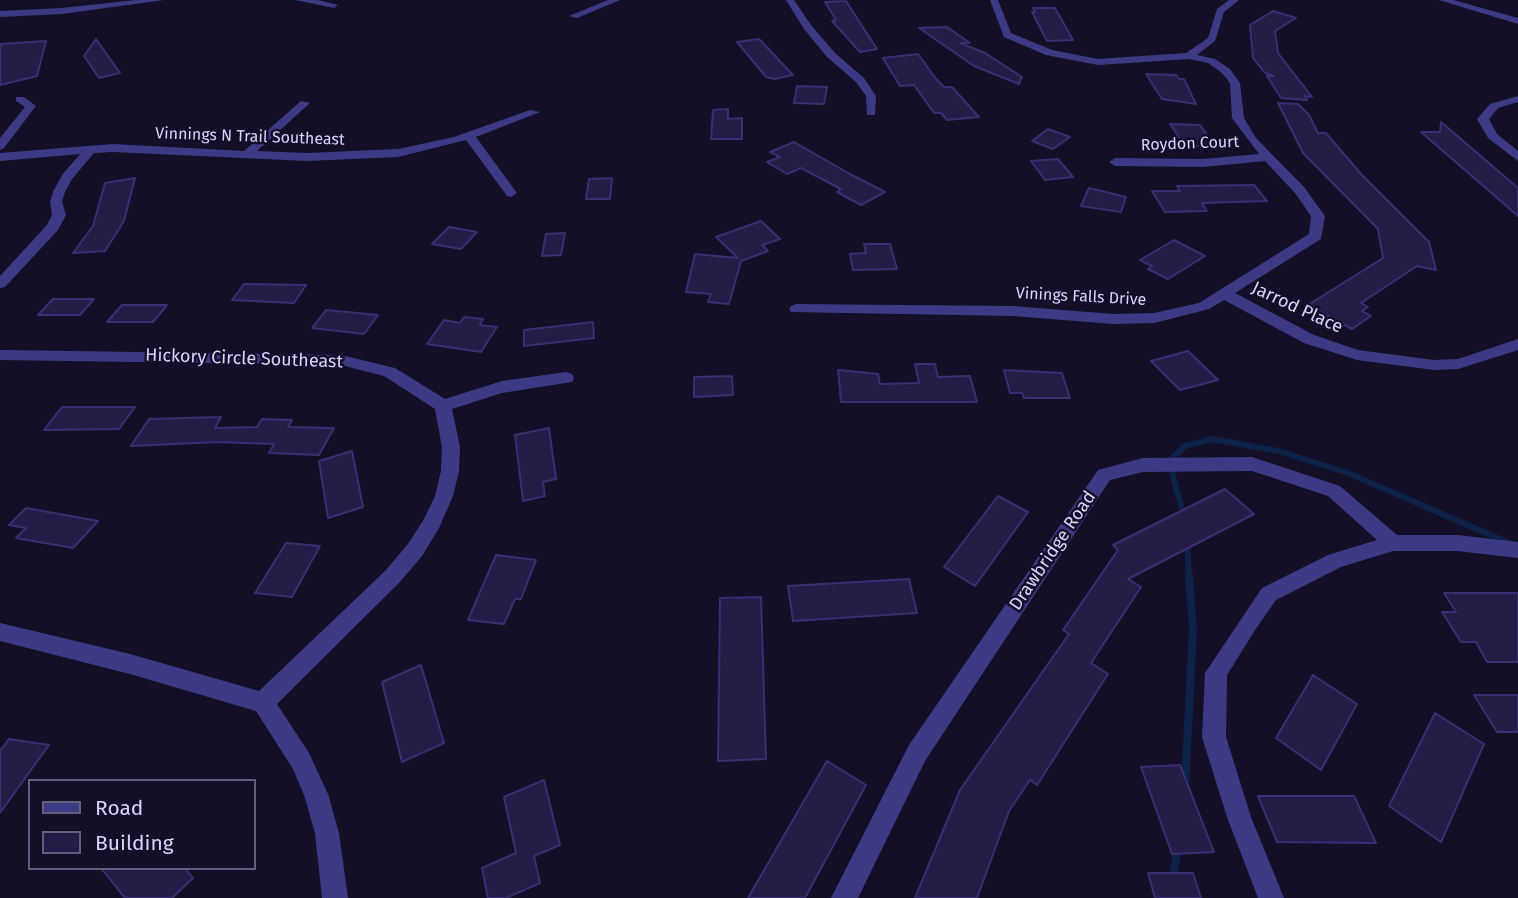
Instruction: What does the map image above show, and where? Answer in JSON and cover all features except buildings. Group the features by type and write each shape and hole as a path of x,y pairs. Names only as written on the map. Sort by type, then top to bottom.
{"street":[{"path":"0,14 62,11 159,0"},
{"path":"299,0 334,5"},
{"path":"574,16 616,0"},
{"path":"790,0 807,27 831,55 860,80 871,96 871,113"},
{"path":"994,0 1007,34 1024,44 1050,53 1098,62 1189,56 1212,40 1220,11 1235,0"},
{"path":"1443,0 1518,21"},
{"name":"Vinings Falls Drive","path":"796,309 1013,311 1113,319 1140,318 1204,306 1316,236 1318,216 1300,190 1266,157 1238,118 1235,83 1226,71 1211,61 1189,56"},
{"path":"0,146 31,106 20,99"},
{"path":"1518,99 1494,106 1483,119 1492,135 1518,157"},
{"path":"247,154 305,103"},
{"name":"Vinnings N Trail Southeast","path":"0,157 91,149 176,150 307,158 398,153 469,136 534,112"},
{"path":"469,136 511,193"},
{"path":"0,284 53,227 59,215 56,202 58,191 66,177 91,149"},
{"name":"Roydon Court","path":"1115,162 1203,163 1266,157"},
{"name":"Jarrod Place","path":"1225,294 1309,339 1357,355 1434,365 1458,364 1492,355 1518,344"},
{"name":"Hickory Circle Southeast","path":"0,355 341,360 390,372 443,406"},
{"path":"262,703 392,577 415,550 432,523 444,496 450,471 451,447 443,406 502,387 566,378"},
{"name":"Drawbridge Road","path":"844,898 918,753 1104,475 1143,465 1252,464 1334,491 1393,543"},
{"path":"1271,898 1239,817 1214,737 1216,673 1269,594 1335,561 1393,543 1457,543 1518,550"},
{"path":"0,632 130,664 262,703 301,761 316,794 327,833 335,898"}],"waterway":[{"path":"1184,517 1169,461 1185,446 1212,439 1278,451 1348,473 1518,547"},
{"path":"1187,541 1189,577"},
{"path":"1185,785 1193,629 1189,576"},
{"path":"1172,879 1178,848"}]}
